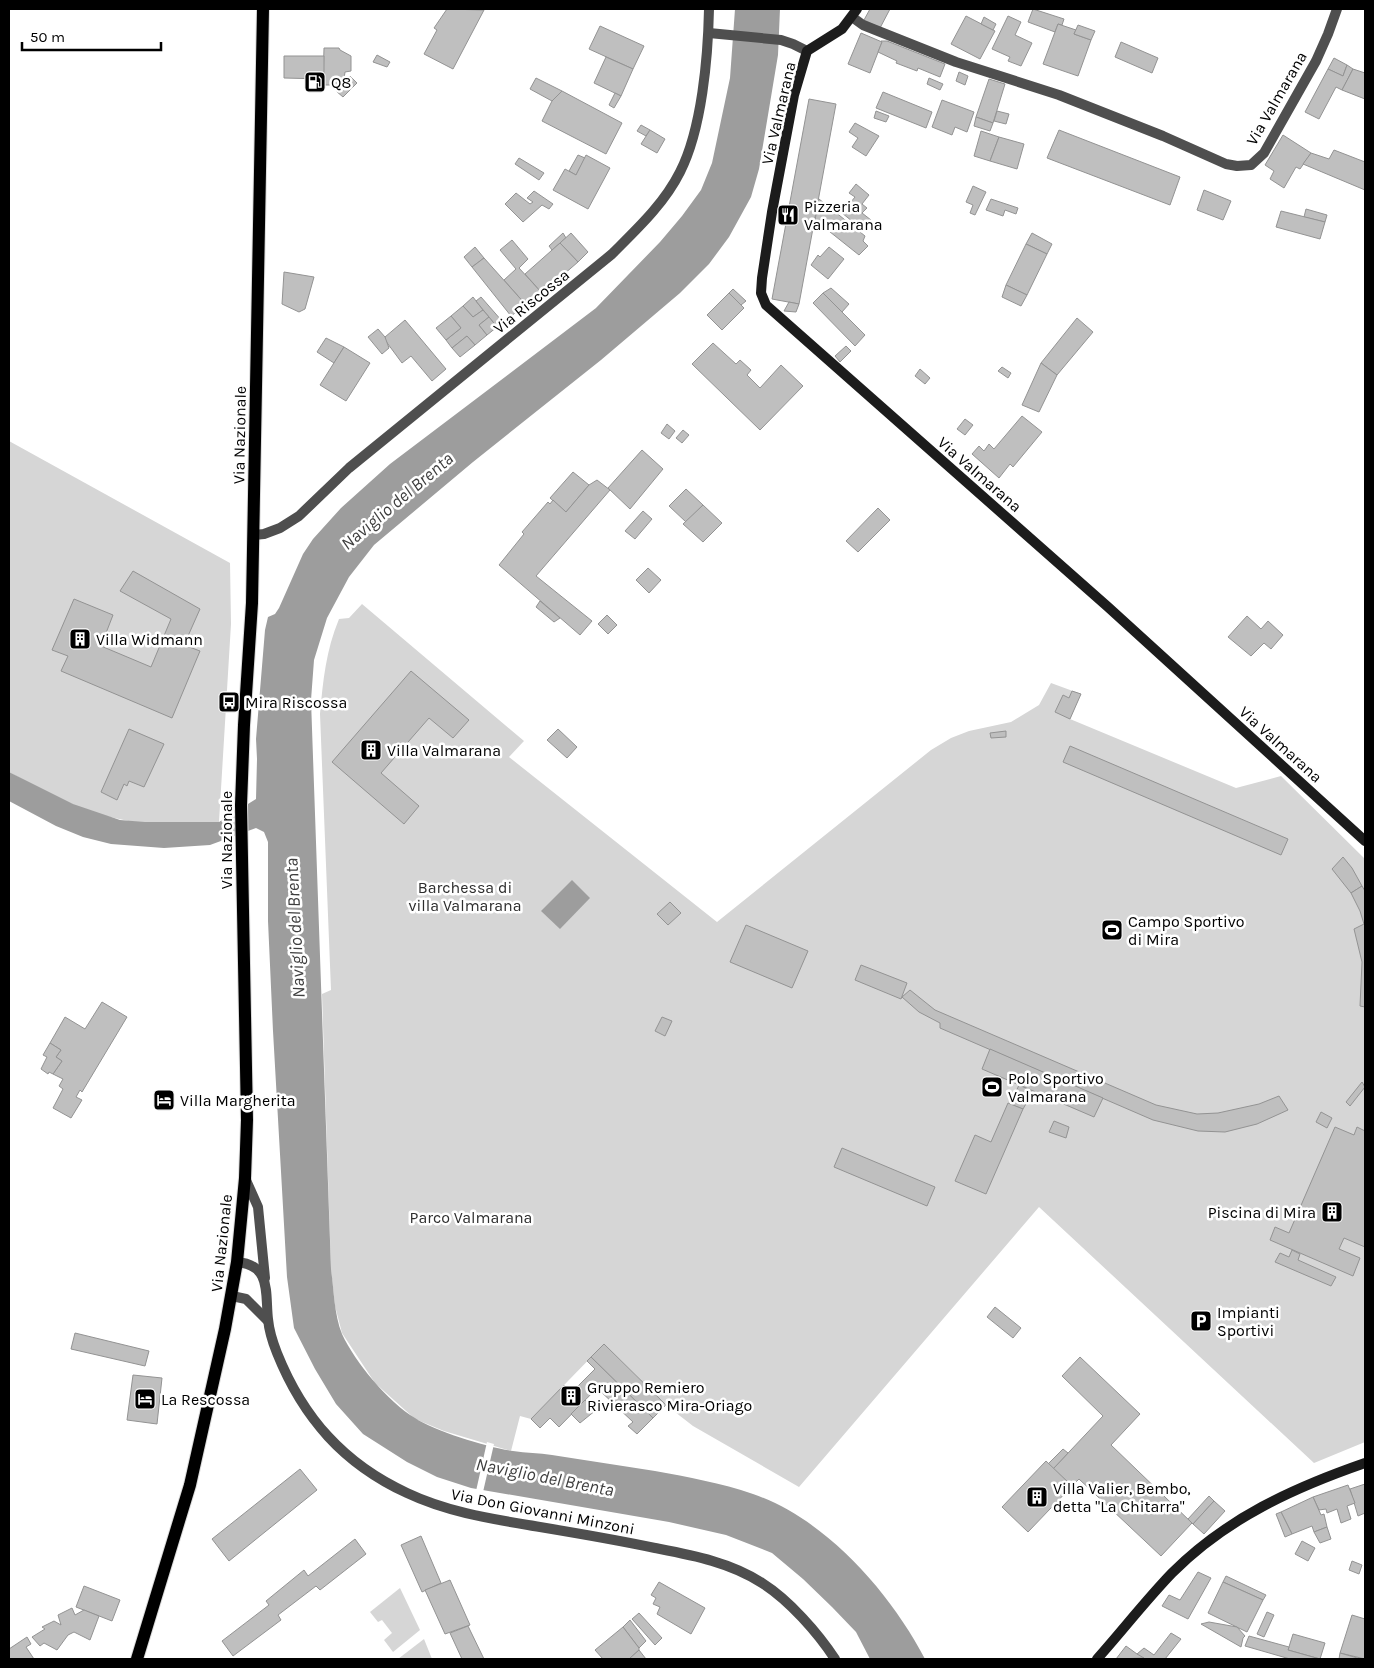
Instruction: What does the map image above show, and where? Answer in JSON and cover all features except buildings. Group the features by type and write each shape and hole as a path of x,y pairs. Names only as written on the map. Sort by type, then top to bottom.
{"main road":[{"name":"Via Nazionale","path":"138,1659 190,1485 232,1296 237,1262 244,1178 247,1120 241,805 254,535 263,9"}],"street":[{"name":"Via Riscossa","path":"254,535 264,534 280,528 299,516 349,468 612,254 646,219 680,173 687,157 714,34 709,9"},
{"name":"Via Valmarana","path":"1337,9 1316,61 1264,153 1251,165 1237,166 1213,159 1163,136 1058,94 956,62 863,25 854,13 842,29 807,51 794,95 772,212 761,293 766,305 1108,607 1365,841"},
{"name":"Via Valmarana","path":"714,34 781,40 807,51"},
{"name":"Via Don Giovanni Minzoni","path":"244,1178 258,1207 268,1321 277,1352 310,1416 340,1449 373,1476 407,1493 460,1512 691,1555 731,1567 763,1583 785,1602 806,1623 835,1659"},
{"path":"237,1262 251,1265 258,1270 265,1281"},
{"path":"232,1296 246,1300 268,1321"},
{"path":"1097,1659 1173,1573 1200,1549 1241,1519 1281,1496 1365,1462"}],"green space":[{"path":"9,441 230,563 231,624 219,822 144,823 119,819 76,806 9,772"},
{"name":"Polo Sportivo Valmarana","path":"362,604 524,741 509,757 717,922 931,750 951,738 969,731 1011,722 1039,705 1051,683 1081,694 1070,719 1236,788 1281,776 1365,859 1365,1442 1314,1463 1039,1207 799,1487 693,1426 666,1405 604,1344 531,1419 520,1416 511,1451 444,1431 415,1419 375,1383 342,1333 335,1306 331,1269 322,994 331,990 320,714 328,654 339,619 349,618"},
{"path":"400,1588 420,1630 393,1652 384,1640 392,1633 382,1620 378,1622 370,1612"},
{"path":"424,1639 432,1659 398,1659"}],"water":[{"name":"Naviglio del Brenta","path":"735,9 780,9 778,55 759,169 751,197 729,237 709,264 680,293 374,545 349,577 327,618 314,660 311,700 331,1269 337,1318 348,1345 355,1357 383,1392 415,1418 448,1433 491,1446 513,1451 655,1471 717,1483 753,1494 780,1506 806,1521 853,1561 894,1608 925,1659 870,1659 856,1632 803,1579 772,1553 726,1535 669,1522 471,1488 437,1477 407,1462 363,1434 336,1404 294,1328 287,1277 268,921 268,842 264,832 256,828 210,845 164,848 111,844 83,837 56,826 9,801 9,772 73,804 120,820 219,822 256,799 256,739 265,630 268,617 275,614 279,608 303,554 313,539 341,508 390,464 596,308 660,242 682,216 701,190 712,163 730,78"},
{"path":"572,880 590,898 560,929 541,911"}],"pier":[{"path":"487,1442 494,1444 483,1492 476,1491"}],"place":[{"name":"Q8","path":"315,82"},
{"name":"Pizzeria Valmarana","path":"788,215"},
{"name":"Villa Widmann","path":"80,639"},
{"name":"Mira Riscossa","path":"229,702"},
{"name":"Villa Valmarana","path":"371,750"},
{"name":"Campo Sportivo di Mira","path":"1112,930"},
{"name":"Polo Sportivo Valmarana","path":"992,1087"},
{"name":"Villa Margherita","path":"164,1100"},
{"name":"Piscina di Mira","path":"1332,1212"},
{"name":"Impianti Sportivi","path":"1201,1321"},
{"name":"Gruppo Remiero Rivierasco Mira-Oriago","path":"571,1396"},
{"name":"La Rescossa","path":"145,1399"},
{"name":"Villa Valier, Bembo, detta \"La Chitarra\"","path":"1037,1497"}],"park label":[{"name":"Barchessa di villa Valmarana","path":"465,896"},
{"name":"Parco Valmarana","path":"471,1217"}]}
